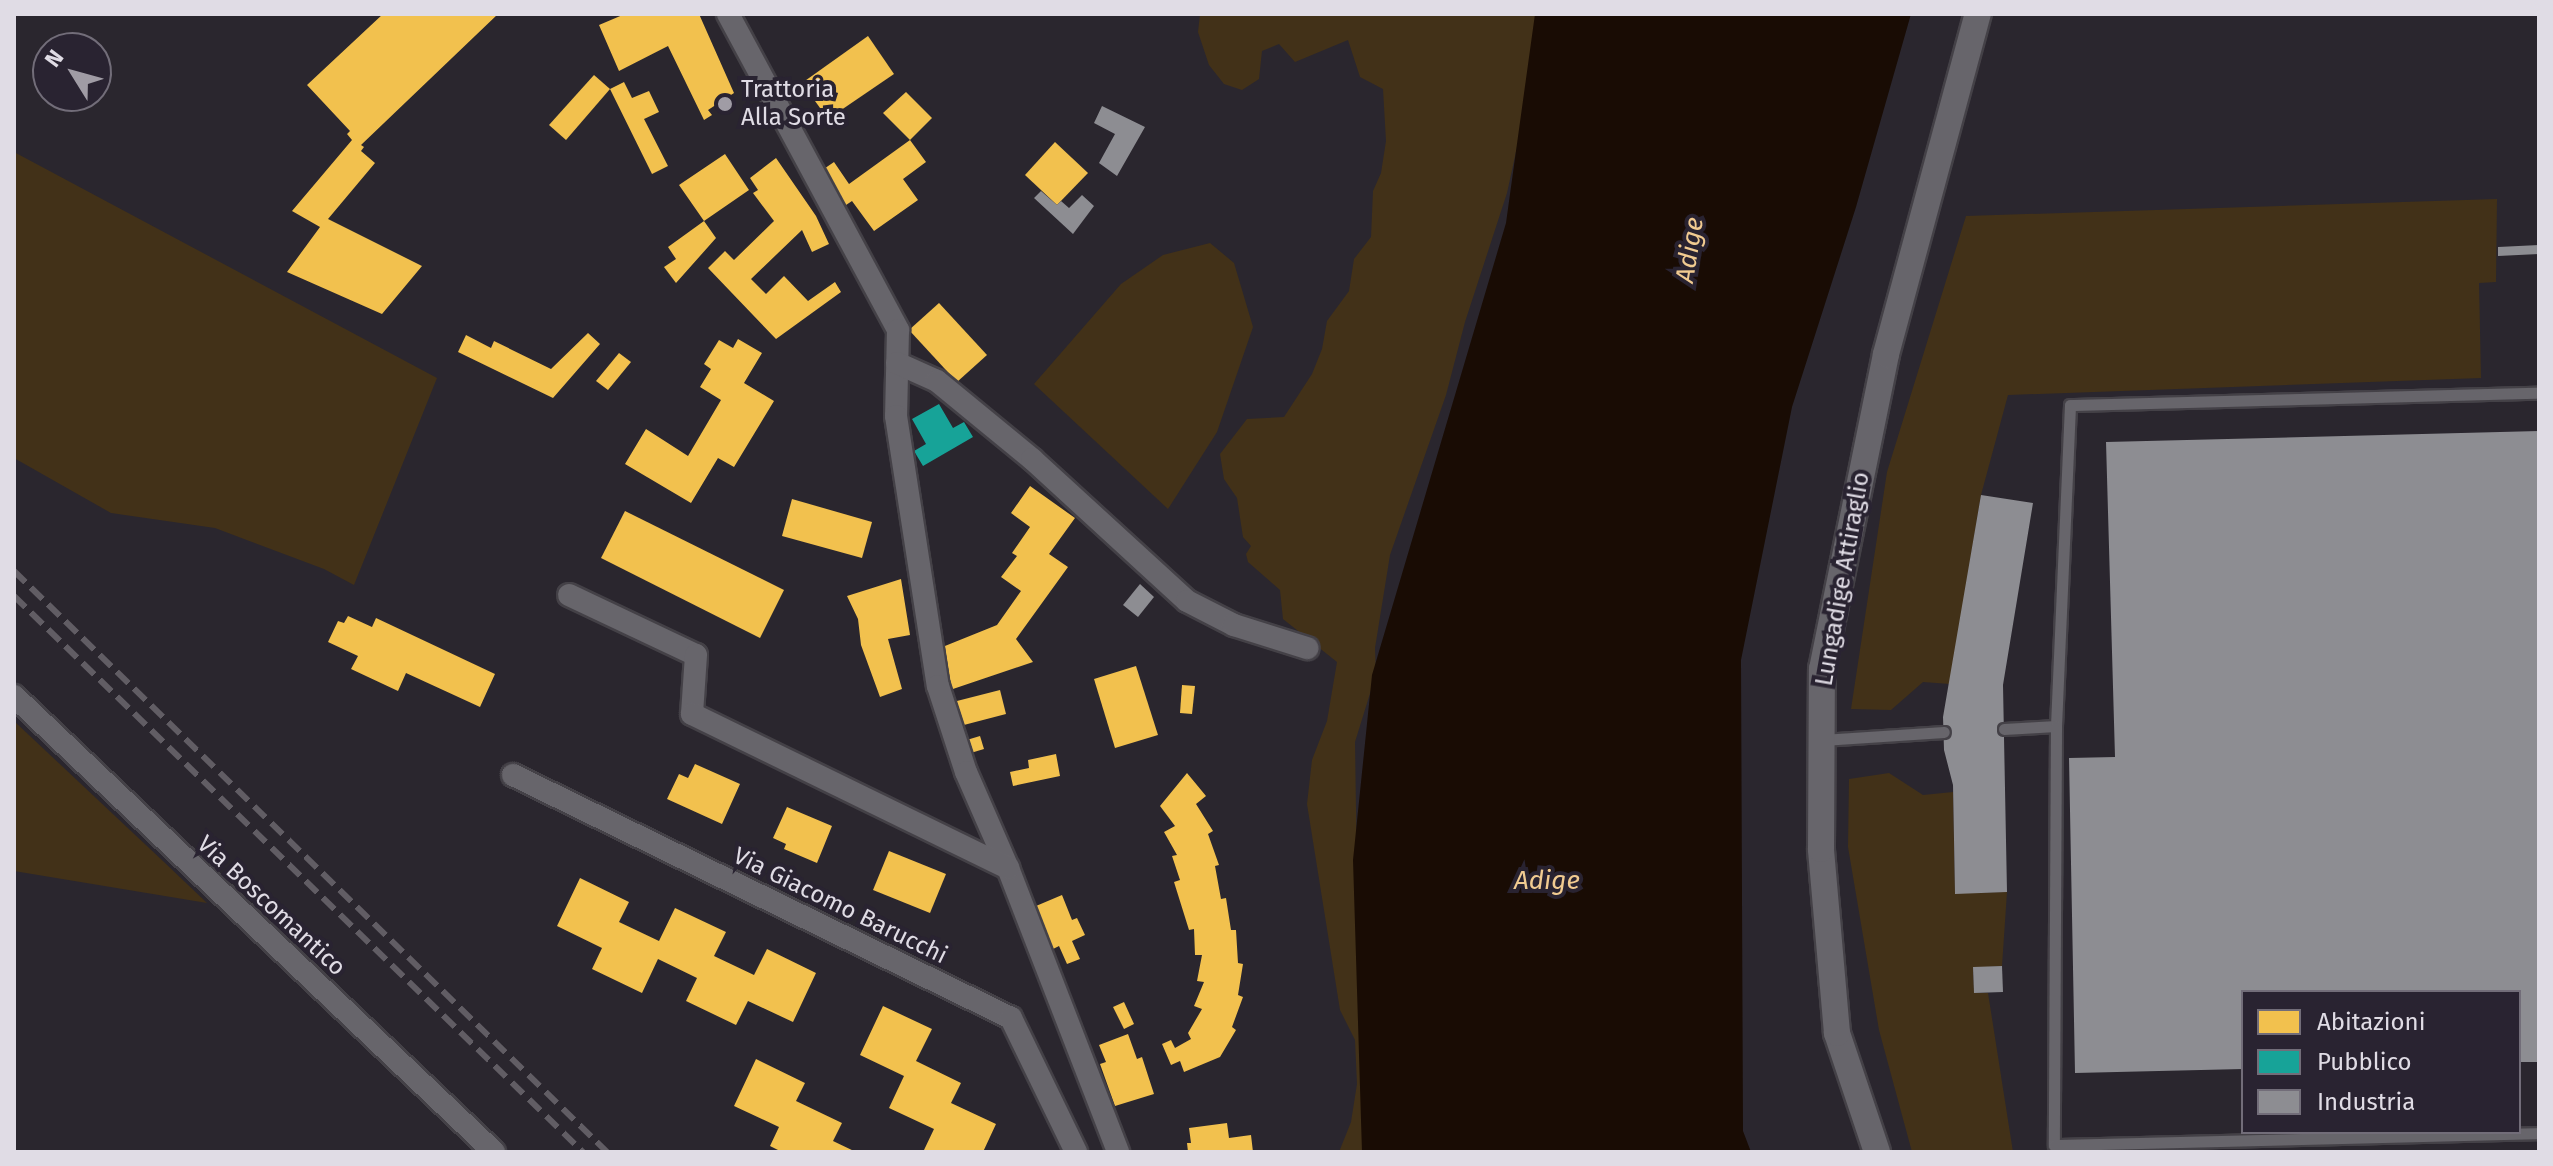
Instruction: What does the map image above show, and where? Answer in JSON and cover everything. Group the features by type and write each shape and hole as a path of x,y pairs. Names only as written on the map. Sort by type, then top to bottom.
{"street":[{"path":"728,14 898,330 896,416 938,686 966,772 1008,868 1118,1152"},
{"name":"Lungadige Attiraglio","path":"1877,1152 1837,1033 1821,849 1822,669 1886,354 1978,14"},
{"path":"897,363 937,381 1032,459 1187,601 1234,625 1307,648"},
{"path":"569,595 696,655 692,714 1008,868"},
{"name":"Via Boscomantico","path":"14,696 494,1152"},
{"name":"Via Giacomo Barucchi","path":"513,775 1011,1018 1076,1152"}],"lane":[{"path":"2509,1134 2054,1149 2056,726 2070,405 2539,393"},
{"path":"2004,729 2056,726"},
{"path":"1822,740 1944,732"}],"shaded area":[{"path":"1200,14 1546,14 1507,193 1465,322 1446,395 1390,555 1375,648 1376,674 1355,742 1358,942 1377,1152 1339,1152 1351,1122 1357,1084 1355,1040 1340,1010 1307,804 1312,760 1327,721 1337,662 1283,619 1280,590 1248,562 1246,554 1251,546 1243,537 1237,498 1224,479 1220,454 1247,419 1284,417 1312,374 1322,349 1327,321 1349,291 1354,259 1371,237 1373,191 1381,173 1386,141 1383,89 1360,77 1348,40 1295,62 1279,44 1262,51 1259,79 1242,90 1224,84 1209,65 1198,32"},
{"path":"14,152 437,378 354,585 324,569 215,528 111,513 14,458"},
{"path":"2497,199 2496,282 2479,283 2481,378 2008,395 1981,495 1950,684 1923,682 1891,710 1851,709 1887,472 1966,216"},
{"path":"1210,243 1234,263 1253,327 1217,432 1168,509 1034,384 1121,284 1163,255"},
{"path":"14,721 165,863 207,903 14,871"},
{"path":"1889,773 1923,795 1953,792 1955,893 2007,892 2002,966 1973,968 1974,993 1988,993 2013,1152 1912,1152 1879,1030 1848,847 1849,779"}],"water":[{"name":"Adige","path":"1535,14 1911,14 1856,207 1792,407 1741,660 1743,1131 1751,1152 1362,1152 1353,860 1372,675 1506,223"}],"building: Abitazioni":[{"path":"383,14 498,14 361,145 364,147 361,151 375,163 328,219 422,266 382,314 287,272 320,227 292,211 352,140 347,134 350,131 307,85"},
{"path":"625,14 699,14 734,93 708,110 712,115 704,120 668,46 619,71 599,25"},
{"path":"868,36 894,74 828,119 802,83"},
{"path":"594,75 610,89 566,140 549,125"},
{"path":"624,82 632,98 649,91 659,112 644,119 668,166 652,174 610,89"},
{"path":"906,92 932,118 910,140 883,113"},
{"path":"910,140 926,162 903,179 918,200 874,231 852,201 837,211 815,175 834,162 849,184"},
{"path":"1055,142 1088,173 1057,205 1025,175"},
{"path":"725,154 749,190 704,221 679,185"},
{"path":"776,158 816,216 829,244 812,252 802,230 751,279 766,294 784,276 808,301 835,282 841,292 776,339 708,268 725,251 734,260 774,221 753,193 758,190 750,178"},
{"path":"704,221 716,238 676,283 664,267 676,259 668,247"},
{"path":"939,303 987,355 957,382 909,330"},
{"path":"588,333 600,344 553,398 458,352 466,335 491,348 494,341 551,369"},
{"path":"738,339 762,353 744,383 774,401 734,467 718,458 691,503 625,464 646,429 688,456 721,400 700,387 711,369 704,364 719,340 733,348"},
{"path":"619,353 631,362 608,390 596,381"},
{"path":"1030,486 1075,518 1049,554 1068,567 1016,639 1033,662 947,691 935,650 997,625 1021,591 1001,577 1017,556 1012,553 1030,527 1011,513"},
{"path":"792,499 872,522 862,558 782,536"},
{"path":"625,511 784,590 760,638 601,558"},
{"path":"901,579 910,635 888,639 902,689 880,697 861,645 858,619 847,596"},
{"path":"348,616 372,627 376,618 495,674 480,707 406,673 398,691 351,669 358,656 328,642 338,621 344,623"},
{"path":"1136,666 1158,735 1115,748 1094,679"},
{"path":"1182,685 1195,686 1192,714 1180,713"},
{"path":"1000,690 1006,714 960,726 953,702"},
{"path":"980,736 984,749 964,755 960,742"},
{"path":"1056,754 1060,776 1013,786 1010,772 1029,768 1028,760"},
{"path":"695,764 740,784 722,824 667,799 679,774 688,778"},
{"path":"1187,773 1206,796 1196,804 1213,831 1208,834 1219,865 1215,866 1221,899 1226,898 1231,930 1236,930 1238,963 1243,964 1238,995 1243,997 1232,1027 1236,1030 1220,1057 1184,1072 1180,1061 1171,1065 1162,1044 1171,1040 1175,1048 1191,1039 1188,1033 1202,1009 1194,1006 1204,982 1197,981 1202,955 1195,955 1194,929 1189,930 1174,882 1180,880 1172,856 1177,855 1164,832 1175,826 1160,806"},
{"path":"787,807 832,826 817,863 784,849 786,844 773,838"},
{"path":"889,851 946,874 930,913 873,890"},
{"path":"580,878 629,902 619,922 659,941 675,908 726,932 714,956 754,975 767,949 816,973 793,1022 748,1001 736,1025 686,1001 697,978 658,959 642,993 592,969 602,948 557,926"},
{"path":"1062,895 1072,920 1077,918 1085,935 1072,941 1080,959 1067,964 1059,946 1053,949 1036,906"},
{"path":"1124,1002 1134,1024 1124,1029 1113,1007"},
{"path":"883,1006 932,1029 916,1061 961,1083 951,1103 996,1124 983,1152 924,1150 934,1129 889,1108 904,1076 860,1055"},
{"path":"1128,1034 1137,1059 1142,1057 1154,1094 1115,1106 1100,1064 1106,1062 1099,1045"},
{"path":"756,1059 805,1083 796,1101 842,1123 833,1141 856,1152 782,1152 770,1146 779,1127 734,1106"},
{"path":"1227,1123 1229,1138 1251,1135 1253,1152 1188,1152 1187,1143 1191,1143 1189,1128"}],"building: Pubblico":[{"path":"939,404 953,428 964,422 973,437 923,466 914,451 926,444 912,419"}],"building: Industria":[{"path":"1102,106 1145,127 1117,176 1099,163 1115,134 1094,123"},
{"path":"1041,191 1057,205 1061,201 1069,208 1082,195 1094,206 1073,234 1034,198"},
{"path":"2539,245 2539,254 2498,256 2498,247"},
{"path":"2539,431 2539,1062 2521,1062 2521,990 2241,990 2241,1069 2075,1073 2069,758 2115,757 2106,442"},
{"path":"1981,495 2033,503 2003,685 2007,892 1955,894 1953,785 1944,750 1943,717"},
{"path":"1140,584 1154,597 1138,617 1123,605"},
{"path":"2002,966 2003,992 1974,993 1973,967"}],"railway":[{"path":"14,571 607,1152"},
{"path":"14,596 583,1152"}],"place":[{"name":"Trattoria Alla Sorte","path":"725,104"}]}
